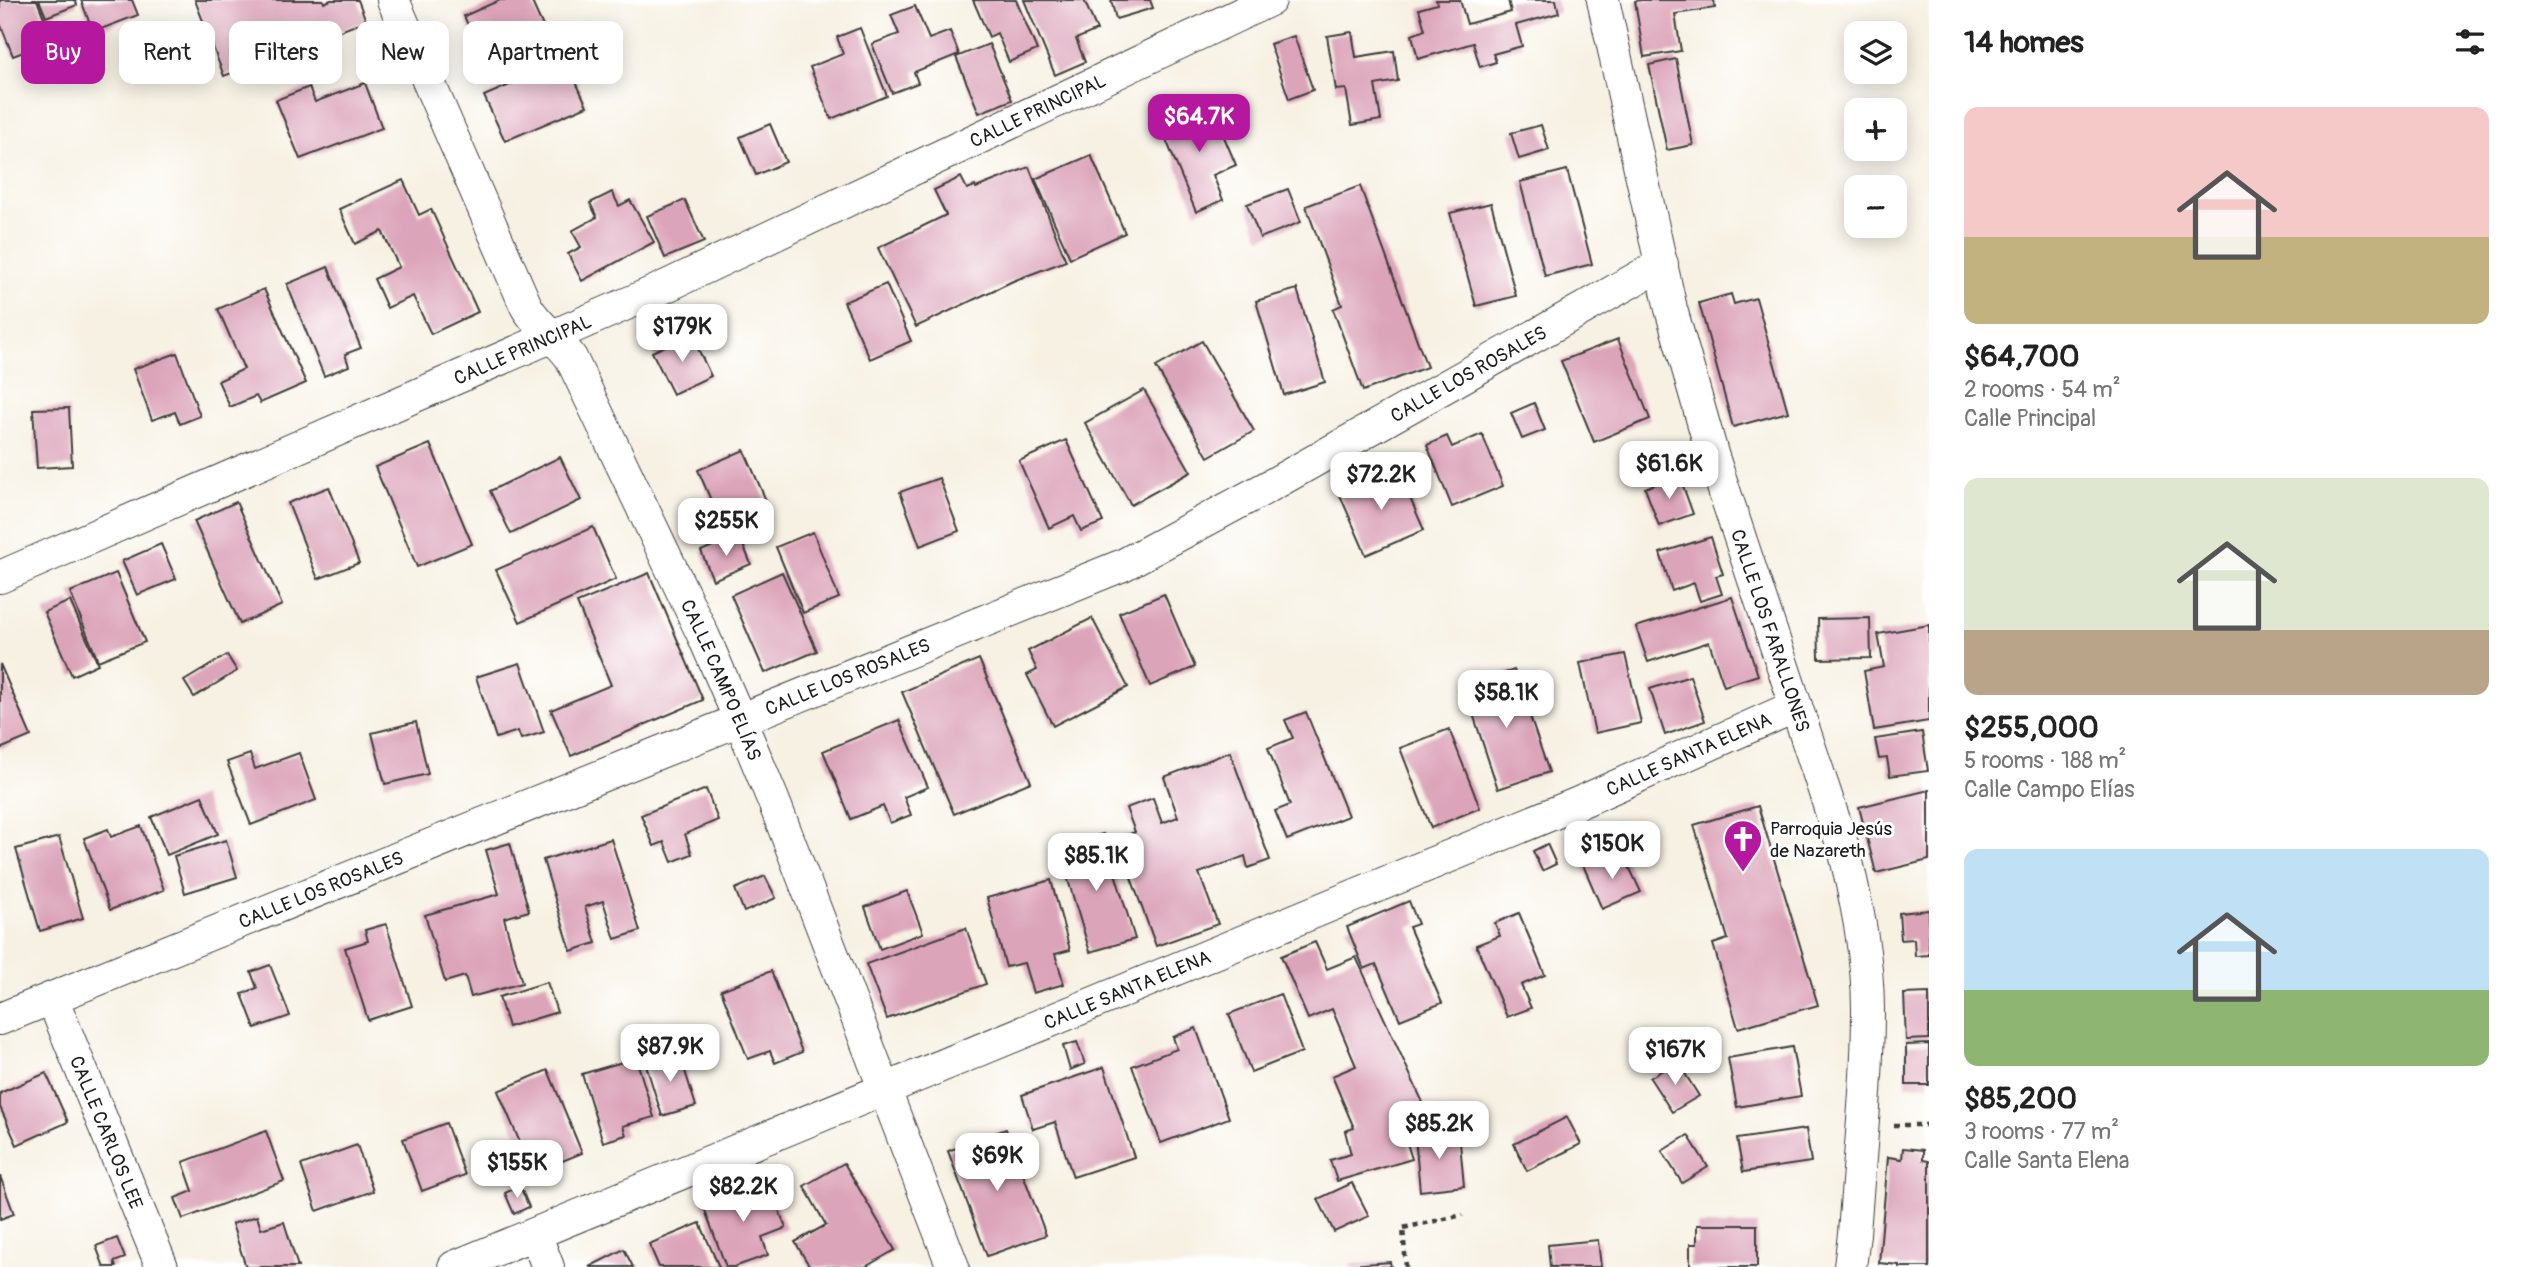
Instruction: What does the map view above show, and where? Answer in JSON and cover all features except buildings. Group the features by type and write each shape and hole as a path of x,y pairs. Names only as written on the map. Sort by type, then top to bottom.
{"street":[{"name":"CALLE CAMPO ELÍAS","path":"393,0 526,306 531,315 562,345 570,359 704,637 774,802 953,1267"},
{"name":"CALLE PRINCIPAL","path":"0,577 656,291 1270,0"},
{"name":"CALLE LOS FARALLONES","path":"1603,0 1671,309 1713,457 1845,853 1864,947 1868,1010 1850,1267"},
{"name":"CALLE LOS ROSALES","path":"0,1019 1124,565 1275,483 1661,264"},
{"name":"CALLE SANTA ELENA","path":"454,1267 1576,804 1796,706"},
{"name":"CALLE CARLOS LEE","path":"52,998 162,1267"},
{"path":"535,1234 548,1267"}],"path":[{"path":"1406,1267 1403,1228 1463,1215"}],"place":[{"name":"Parroquia Jesús de Nazareth","path":"1743,873"}]}
